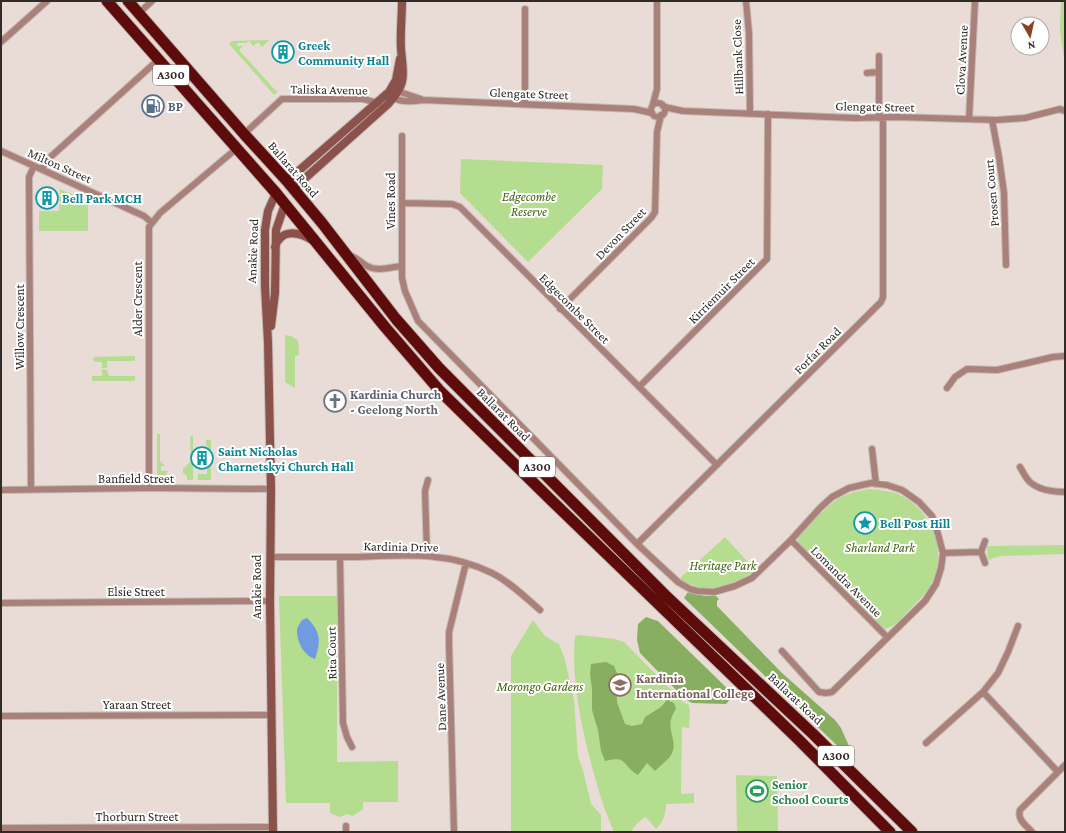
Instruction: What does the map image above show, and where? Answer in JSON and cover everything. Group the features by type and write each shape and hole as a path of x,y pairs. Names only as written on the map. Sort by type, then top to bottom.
{"highway":[{"name":"A300","path":"107,1 285,204 390,333 440,391 799,740 879,827 890,832"},
{"name":"Ballarat Road","path":"128,1 290,185 396,319 439,368 665,595 813,734 909,831"},
{"name":"Anakie Road","path":"276,194 290,185"},
{"name":"Anakie Road","path":"285,204 290,185"}],"main road":[{"path":"393,93 404,74 401,48 402,1"},
{"name":"Anakie Road","path":"290,185 378,103 393,93"},
{"name":"Anakie Road","path":"290,185 393,93"},
{"name":"Anakie Road","path":"273,829 270,601 271,489 268,342 265,286 265,230 268,211 276,194"},
{"name":"Anakie Road","path":"268,342 274,300 276,230 285,204"},
{"path":"275,247 280,239 293,233 303,235 319,245"}],"street":[{"path":"1,42 47,1"},
{"path":"139,14 152,1"},
{"path":"657,1 657,89 651,109 652,114 657,116 662,115 664,110 657,89"},
{"name":"Hillbank Close","path":"746,1 749,33 750,113"},
{"name":"Clova Avenue","path":"969,120 975,1"},
{"path":"525,9 525,104"},
{"name":"Forfar Road","path":"637,544 881,302 883,297 881,118 878,72 879,56"},
{"path":"42,169 46,161 158,60"},
{"path":"867,72 878,72"},
{"name":"Glengate Street","path":"393,93 423,100 634,109 652,114"},
{"name":"Taliska Avenue","path":"244,134 282,100 364,99 378,103"},
{"path":"653,105 657,103 662,105"},
{"name":"Glengate Street","path":"634,109 653,105"},
{"name":"Glengate Street","path":"662,105 683,111 969,120 1025,118 1060,109 1065,111"},
{"name":"Glengate Street","path":"662,115 683,111"},
{"name":"Devon Street","path":"652,114 657,132"},
{"name":"Kirriemuir Street","path":"639,387 767,259 768,114"},
{"name":"Devon Street","path":"560,309 656,212 657,132 662,115"},
{"name":"Prosen Court","path":"992,120 1004,193 1006,265"},
{"name":"Vines Road","path":"402,136 402,266 404,287"},
{"path":"152,222 160,213 236,148"},
{"name":"Milton Street","path":"1,151 144,216 152,222"},
{"name":"Willow Crescent","path":"31,490 29,177 34,166"},
{"name":"Edgecombe Street","path":"402,203 452,204 458,206 717,465"},
{"name":"Alder Crescent","path":"149,488 148,232 152,222"},
{"path":"346,255 356,258 372,268 381,269 402,266"},
{"name":"Ballarat Road","path":"404,287 419,323 637,544 676,581 690,589 707,592 714,592 735,586 752,578 791,540"},
{"path":"947,388 955,378 967,369 997,370 1054,357 1065,356"},
{"path":"872,449 876,484"},
{"path":"1020,467 1030,483 1048,491 1065,492"},
{"path":"427,555 425,491 428,480"},
{"path":"782,651 819,692 832,692 925,601 936,584 941,568 943,553 932,516 919,502 902,490 871,483 849,488 832,497 791,540"},
{"name":"Banfield Street","path":"1,490 149,488 271,489"},
{"name":"Lomandra Avenue","path":"791,540 887,637"},
{"path":"985,541 981,552 986,562"},
{"path":"943,553 981,552"},
{"name":"Kardinia Drive","path":"270,557 427,555 443,557 466,563 498,576 520,592 540,610"},
{"name":"Rita Court","path":"340,557 343,723 347,737 352,746"},
{"name":"Dane Avenue","path":"454,832 449,632 466,563"},
{"name":"Elsie Street","path":"1,603 270,601"},
{"path":"926,744 983,692 998,673 1018,626"},
{"path":"983,692 1058,772"},
{"name":"Yaraan Street","path":"1,716 272,714"},
{"path":"1032,832 1020,819 1020,810 1065,765"},
{"name":"Thorburn Street","path":"1,828 273,829"}],"green space":[{"path":"1061,1 1065,1 1065,65 1060,31"},
{"path":"269,40 262,47 258,42 253,46 249,41 246,43 237,43 237,46 243,46 239,50 276,91 279,90 274,95 229,44 232,41"},
{"name":"Edgecombe Reserve","path":"461,159 603,165 602,189 528,262 460,193"},
{"path":"60,189 88,201 88,231 39,231 39,211 59,211"},
{"path":"285,335 291,336 298,340 299,355 295,356 295,388 285,382"},
{"path":"135,356 135,361 107,361 107,368 102,368 102,362 95,362 93,359 94,357"},
{"path":"102,369 107,370 109,376 135,376 135,381 92,381 92,376 102,376"},
{"path":"157,434 160,434 160,461 165,466 161,466 161,471 168,471 163,480 157,477"},
{"path":"193,435 193,480 187,480 187,476 183,473 183,469 191,461 190,437"},
{"path":"206,440 211,440 211,480 198,480 198,474 207,474 208,446 206,446"},
{"name":"Sharland Park","path":"869,489 896,493 914,504 930,523 937,546 938,558 936,570 928,590 899,621 893,626 885,629 879,625 798,542 798,536 802,530 838,498 854,492"},
{"name":"Heritage Park","path":"725,537 755,570 741,580 716,588 699,588 680,578"},
{"path":"1065,545 1065,554 1000,556 988,560 987,546"},
{"path":"688,592 705,596 716,596 719,599 717,601 717,606 782,673 835,720 841,728 853,755 850,758 684,598"},
{"path":"279,596 337,596 337,762 398,761 398,802 363,802 363,809 353,816 347,814 340,817 330,813 330,803 286,803"},
{"path":"646,617 658,621 734,695 726,704 692,703 685,699 640,653 637,640 638,624"},
{"name":"Morongo Gardens","path":"533,620 545,636 559,644 565,660 574,700 578,756 591,804 601,815 601,832 511,832 511,656"},
{"path":"579,635 615,639 624,642 683,702 689,705 689,728 682,727 681,794 694,793 694,803 666,804 664,818 656,829 646,817 637,823 631,832 614,832 608,818 589,757 580,716 574,655 575,636"},
{"path":"606,662 614,666 617,673 617,702 625,724 632,726 642,724 645,717 661,707 667,700 674,703 676,709 672,716 671,722 674,744 673,749 671,755 655,771 647,763 638,775 621,760 612,759 605,761 601,751 598,730 592,710 590,674 591,664"},
{"name":"Senior School Courts","path":"736,775 777,776 778,832 737,832"}],"water":[{"path":"307,618 317,632 319,642 315,659 307,655 304,651 299,643 297,634 297,629 302,620"}],"place":[{"name":"Greek Community Hall","path":"283,52"},
{"name":"BP","path":"153,106"},
{"name":"Bell Park MCH","path":"47,198"},
{"name":"Kardinia Church - Geelong North","path":"335,401"},
{"name":"Saint Nicholas Charnetskyi Church Hall","path":"202,458"},
{"name":"Bell Post Hill","path":"865,523"},
{"name":"Kardinia International College","path":"620,685"},
{"name":"Senior School Courts","path":"757,791"}]}
